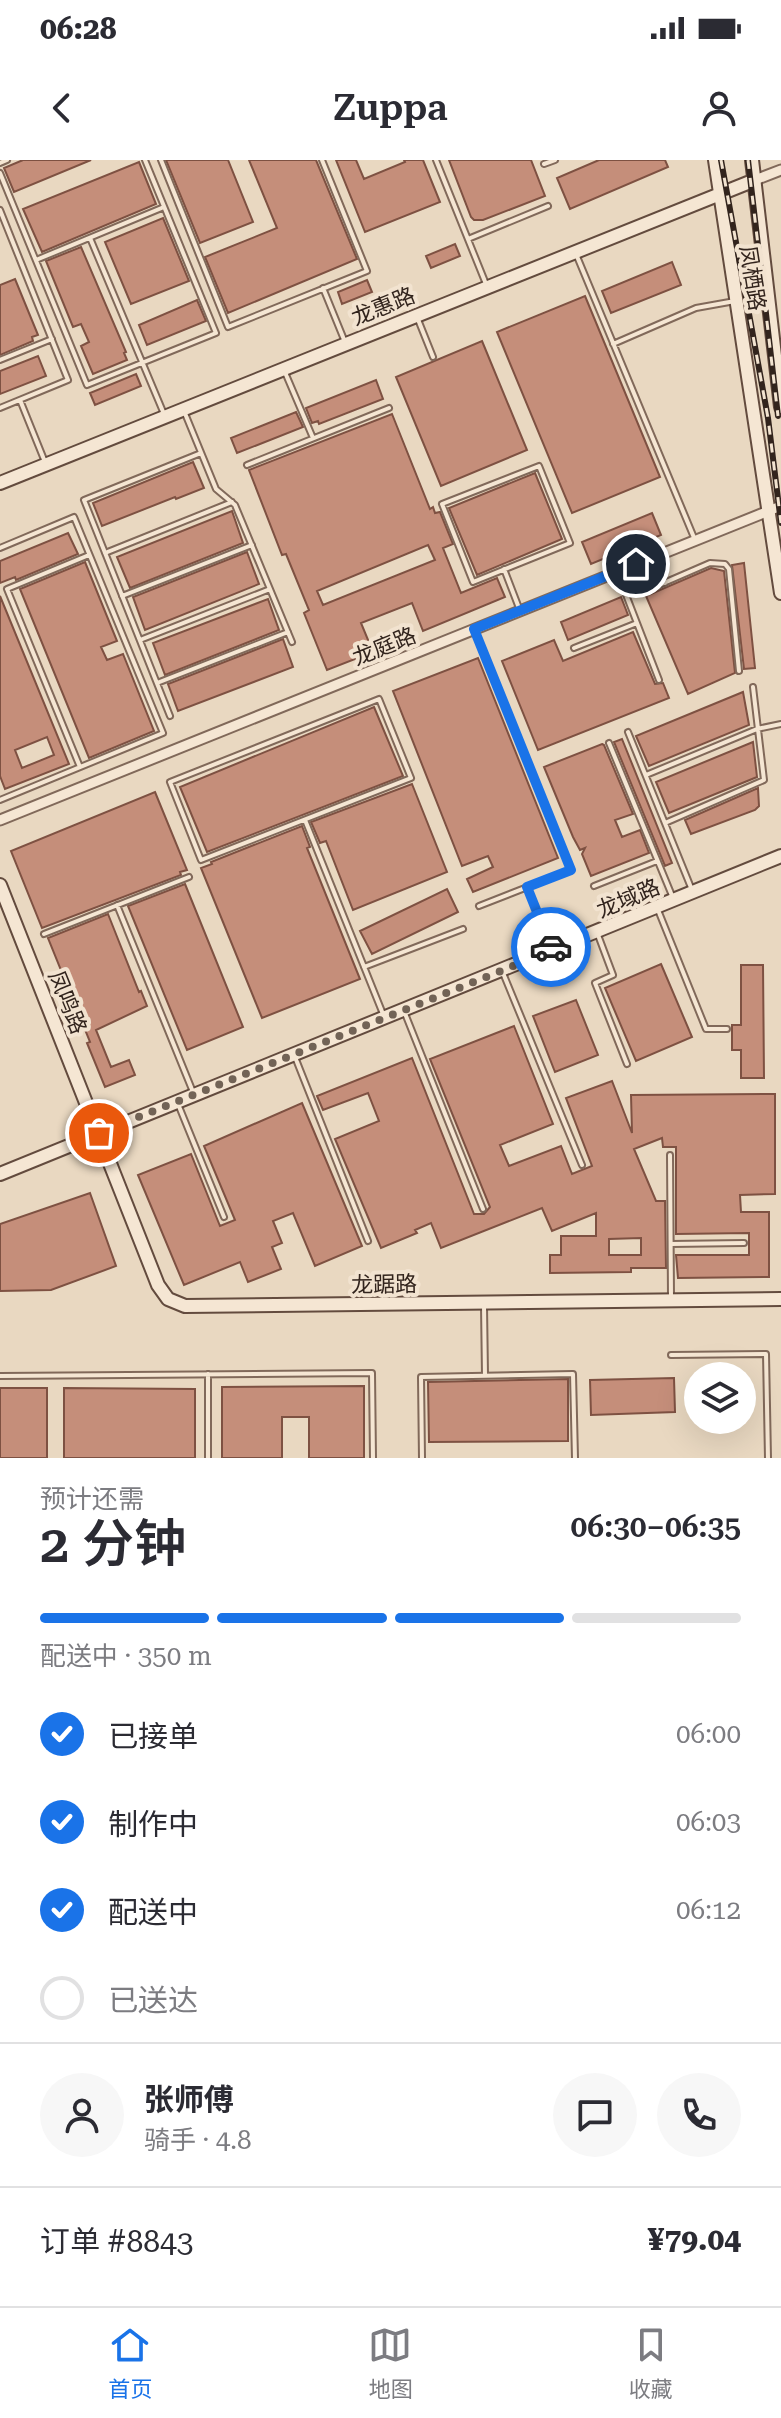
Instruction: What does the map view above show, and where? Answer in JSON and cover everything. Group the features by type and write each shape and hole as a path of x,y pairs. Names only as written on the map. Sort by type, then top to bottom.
{"street":[{"name":"凤栖路","path":"715,160 775,508 781,593"},
{"name":"凤栖路","path":"752,160 777,330 781,407"},
{"name":"龙惠路","path":"0,483 781,170"},
{"name":"龙庭路","path":"0,820 775,508"},
{"name":"龙域路","path":"0,1174 781,856"},
{"name":"凤鸣路","path":"0,885 99,1133"},
{"name":"龙踞路","path":"99,1133 158,1285 168,1299 185,1306 781,1299"}],"lane":[{"path":"0,163 7,160"},
{"path":"0,173 87,385 216,333 145,160"},
{"path":"161,160 228,327 367,271 322,160"},
{"path":"436,160 487,286"},
{"path":"544,164 555,160"},
{"path":"468,239 548,206"},
{"path":"36,260 164,207"},
{"path":"0,210 68,380 0,408"},
{"path":"90,238 165,416"},
{"path":"575,251 695,540"},
{"path":"323,288 345,343"},
{"path":"613,344 696,308 737,301"},
{"path":"416,315 433,357"},
{"path":"0,360 52,339"},
{"path":"283,368 313,438"},
{"path":"20,400 46,464"},
{"path":"247,465 389,408"},
{"path":"183,409 216,489 232,502 292,642"},
{"path":"170,716 84,500 201,453"},
{"path":"539,466 570,543 504,569 473,582 442,504 539,466"},
{"path":"105,553 232,502"},
{"path":"0,546 74,517 163,733 0,800"},
{"path":"122,596 252,545"},
{"path":"80,767 7,589 89,555"},
{"path":"655,556 665,583"},
{"path":"643,592 710,563 718,562 729,569 739,671"},
{"path":"504,569 520,611"},
{"path":"617,571 659,680"},
{"path":"140,640 270,589"},
{"path":"574,648 637,623"},
{"path":"474,629 571,870 479,906"},
{"path":"157,683 288,632"},
{"path":"665,823 764,780 753,687"},
{"path":"379,699 411,778 305,820 201,860 170,782 379,699"},
{"path":"646,775 757,729 781,724"},
{"path":"628,732 693,893"},
{"path":"609,743 674,901"},
{"path":"305,820 385,1018"},
{"path":"594,886 657,861"},
{"path":"44,934 189,877"},
{"path":"527,887 553,950"},
{"path":"117,905 194,1095"},
{"path":"657,908 706,1029 727,1029"},
{"path":"364,967 463,929"},
{"path":"597,932 613,975 595,983 627,1064"},
{"path":"503,971 582,1165"},
{"path":"404,1011 483,1209"},
{"path":"294,1055 368,1241"},
{"path":"177,1102 224,1217"},
{"path":"670,1155 671,1300"},
{"path":"671,1244 744,1243"},
{"path":"484,1302 485,1375"},
{"path":"671,1355 766,1354 768,1458"},
{"path":"0,1376 372,1373 373,1458"},
{"path":"208,1374 208,1458"},
{"path":"422,1458 421,1377 573,1374 575,1458"}],"building":[{"path":"23,160 91,160 14,192 4,168"},
{"path":"166,160 228,160 253,222 200,243"},
{"path":"249,160 316,160 357,259 228,313 205,257 277,228"},
{"path":"336,160 356,160 364,179 404,160 423,160 440,202 365,232"},
{"path":"449,160 531,160 545,196 483,220 474,220"},
{"path":"599,160 665,160 668,167 570,209 557,178"},
{"path":"139,162 156,204 42,252 23,209"},
{"path":"163,218 189,281 131,304 105,242"},
{"path":"455,244 460,256 431,268 426,256"},
{"path":"81,247 127,360 93,374 81,346 89,342 81,324 73,327 46,261"},
{"path":"672,262 681,285 611,313 602,291"},
{"path":"15,279 38,335 32,337 33,341 0,355 0,285"},
{"path":"367,280 372,292 342,304 338,292"},
{"path":"585,296 660,477 572,513 497,332"},
{"path":"197,300 206,321 147,345 139,325"},
{"path":"482,341 527,450 441,486 396,377"},
{"path":"38,356 46,376 0,394 0,371"},
{"path":"136,374 141,386 95,405 90,393"},
{"path":"376,380 383,399 319,424 318,421 312,423 306,408"},
{"path":"296,412 303,427 237,453 231,438"},
{"path":"392,414 430,509 433,507 435,513 440,512 453,544 443,548 461,593 497,578 505,597 423,631 412,603 361,623 373,652 327,670 304,613 309,610 286,554 282,555 249,470","holes":["428,545 435,560 323,605 317,591"]},
{"path":"193,462 204,488 102,526 93,503"},
{"path":"535,473 562,539 477,575 449,508"},
{"path":"232,511 243,543 130,588 117,557"},
{"path":"652,513 661,535 591,564 582,542"},
{"path":"68,533 78,554 16,580 15,577 0,583 0,561"},
{"path":"247,552 259,584 145,630 133,597"},
{"path":"85,562 117,641 101,647 107,660 123,654 154,731 89,758 20,589"},
{"path":"744,563 755,668 744,669 732,565"},
{"path":"711,568 724,571 735,673 688,694 646,596"},
{"path":"0,596 69,764 5,789 0,776","holes":["47,737 54,755 22,768 15,750"]},
{"path":"621,597 628,615 568,640 561,622"},
{"path":"268,599 279,630 165,675 153,643"},
{"path":"633,632 655,684 663,683 669,698 538,750 502,661 554,640 563,661"},
{"path":"283,639 293,667 178,711 168,684"},
{"path":"478,658 558,858 473,892 467,879 493,867 488,856 462,866 393,691"},
{"path":"743,692 749,725 649,766 636,736"},
{"path":"374,707 403,776 207,852 180,787"},
{"path":"622,739 672,863 665,866 614,742"},
{"path":"753,742 757,777 669,813 656,782"},
{"path":"602,744 633,814 615,820 622,837 640,830 649,853 591,876 582,854 585,848 580,850 573,837 544,767"},
{"path":"412,784 447,872 353,910 326,841 320,843 311,822"},
{"path":"758,788 759,806 755,810 691,834 685,820"},
{"path":"155,792 187,870 180,872 181,875 42,928 11,851"},
{"path":"302,826 310,847 307,848 360,979 262,1018 201,868"},
{"path":"185,884 243,1027 187,1050 128,906"},
{"path":"447,889 458,912 372,954 360,931"},
{"path":"108,914 147,1006 96,1030 111,1067 129,1060 135,1075 105,1087 48,938"},
{"path":"661,964 692,1037 636,1061 605,988"},
{"path":"741,965 763,965 764,1078 741,1078 741,1050 732,1050 732,1025 741,1025"},
{"path":"576,1000 598,1055 555,1072 533,1016"},
{"path":"514,1026 553,1124 500,1145 509,1166 561,1146 572,1174 592,1166 566,1098 612,1081 632,1133 631,1095 775,1094 775,1194 740,1195 741,1212 769,1212 769,1277 678,1278 676,1255 749,1255 749,1233 676,1234 676,1147 663,1147 662,1138 634,1149 656,1201 665,1201 666,1268 631,1268 631,1272 550,1273 550,1255 561,1255 561,1236 596,1236 596,1213 552,1231 542,1208 441,1248 431,1223 415,1230 417,1233 381,1248 335,1139 379,1121 368,1093 323,1110 317,1096 412,1058 474,1214 484,1214 490,1207 430,1059","holes":["641,1238 641,1255 609,1255 609,1239"]},
{"path":"302,1103 362,1246 315,1266 293,1213 273,1221 282,1243 272,1247 281,1269 248,1282 240,1262 184,1285 138,1175 191,1154 220,1226 235,1220 204,1146"},
{"path":"90,1193 116,1266 51,1290 0,1291 0,1224"},
{"path":"674,1378 675,1412 591,1415 590,1380"},
{"path":"568,1379 568,1441 429,1442 428,1382"},
{"path":"364,1386 364,1458 309,1458 309,1417 282,1417 282,1458 222,1458 222,1387"},
{"path":"0,1388 47,1388 47,1458 0,1458"},
{"path":"64,1388 195,1389 195,1458 64,1458"}],"railway":[{"path":"721,160 768,418 781,523"},
{"path":"748,160 778,416"}],"way so far":[{"path":"99,1133 553,950 551,947"}],"route":[{"path":"551,947 527,887 571,870 474,629 636,564"}]}
